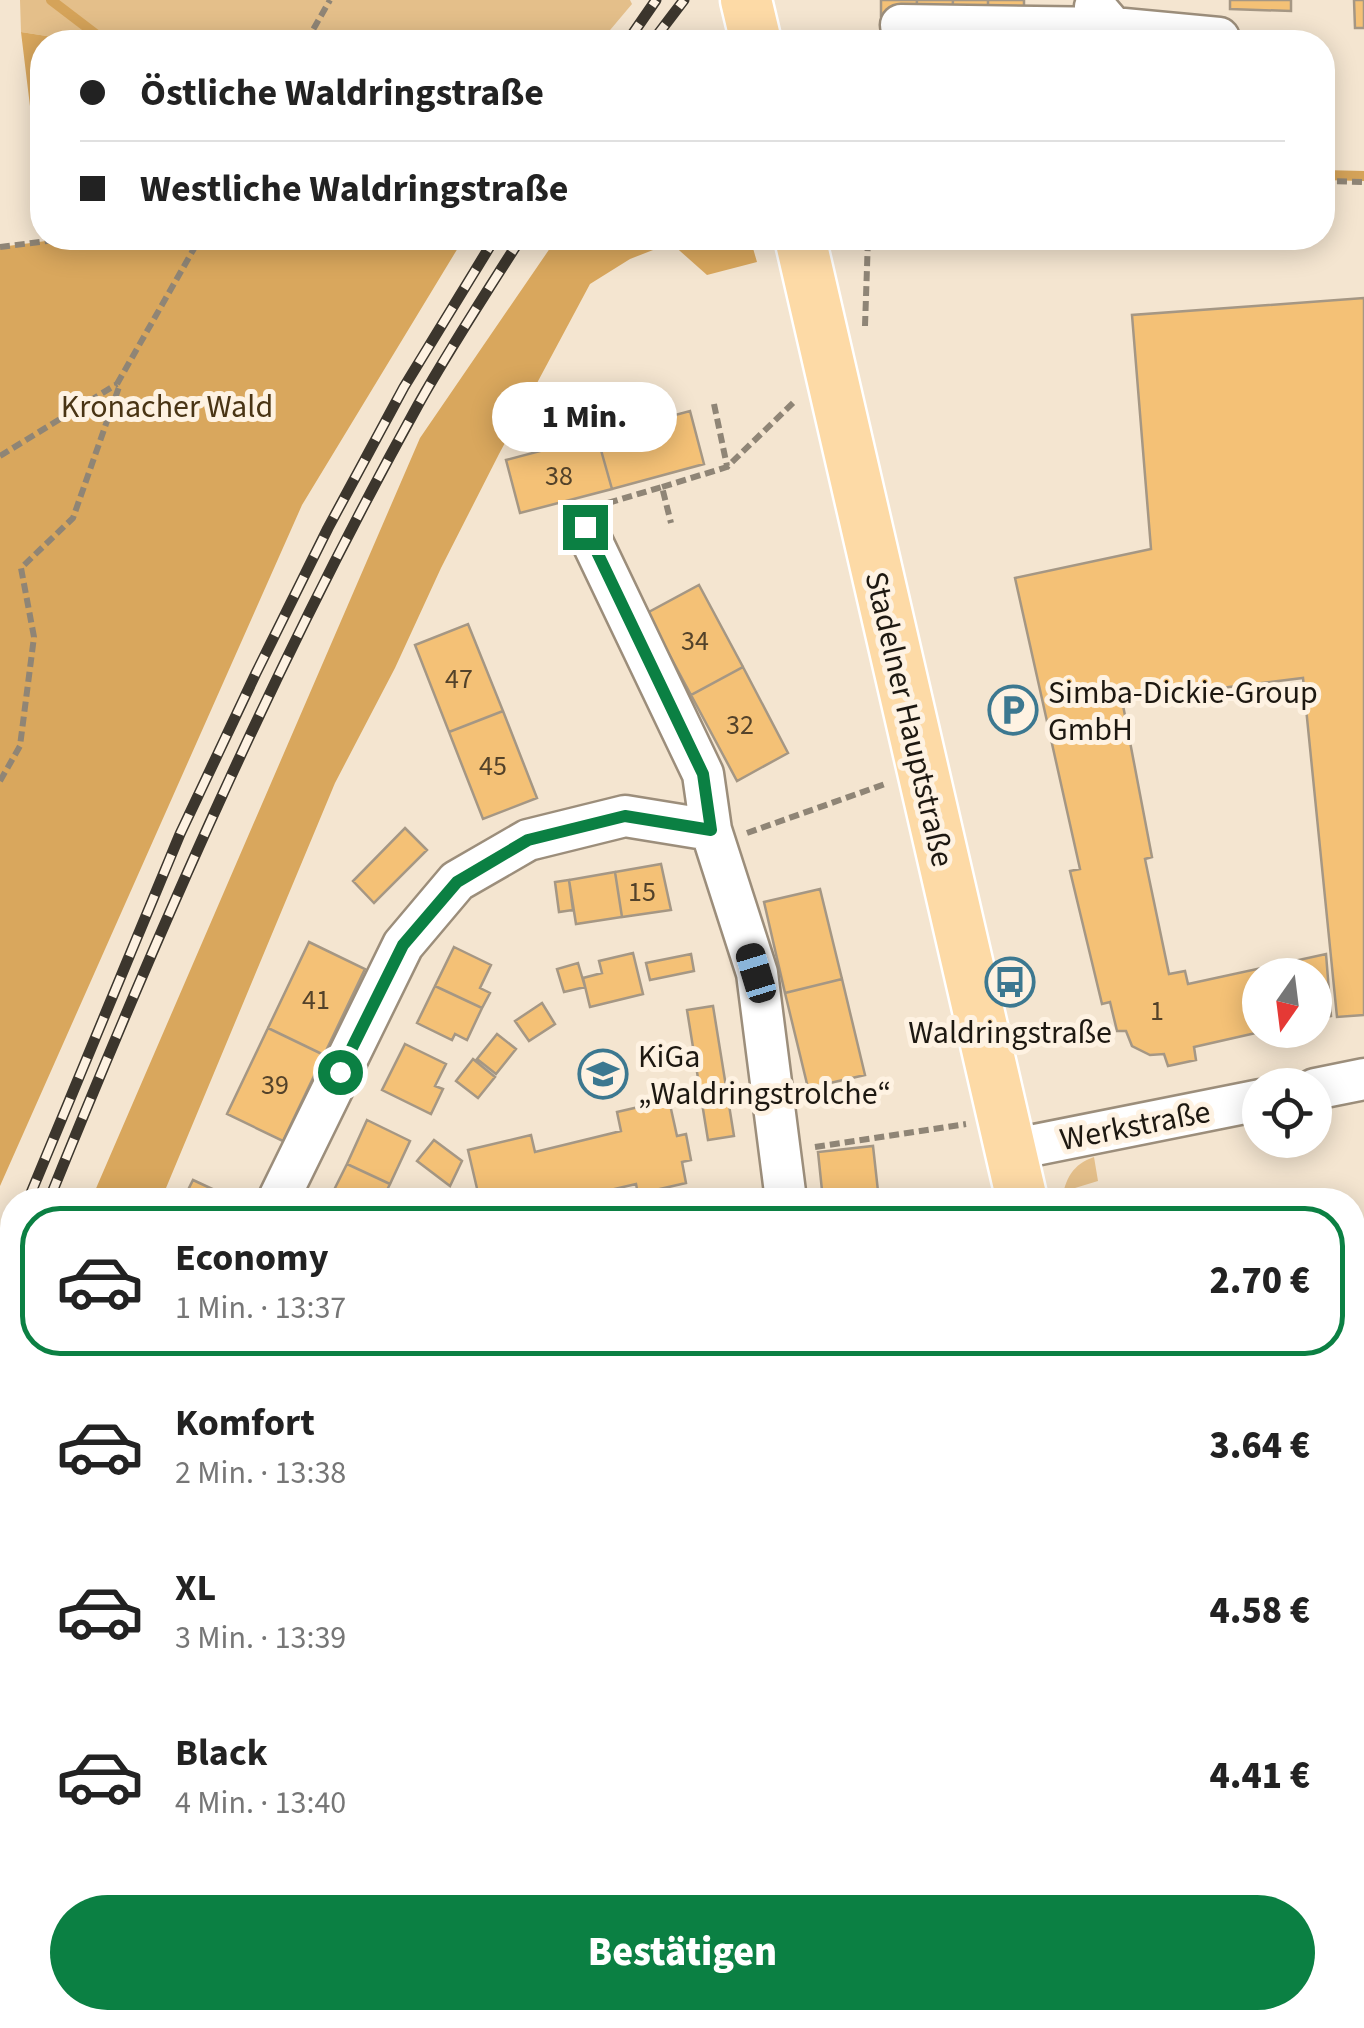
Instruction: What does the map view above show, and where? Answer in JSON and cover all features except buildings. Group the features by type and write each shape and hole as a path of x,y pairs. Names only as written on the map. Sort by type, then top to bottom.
{"main road":[{"path":"746,0 753,30"},
{"name":"Stadelner Hauptstraße","path":"803,250 1019,1188"}],"street":[{"path":"901,25 1105,23 1158,30"},
{"path":"585,527 703,774 714,837 756,973 784,1188"},
{"path":"284,1188 403,945 457,882 528,840 625,816 714,837"},
{"path":"1332,1086 1364,1079"},
{"name":"Werkstraße","path":"1006,1134 1242,1102"}],"path":[{"path":"313,30 330,0"},
{"path":"1335,181 1364,182"},
{"path":"0,246 30,243"},
{"path":"0,456 117,384 193,250"},
{"path":"865,332 868,250"},
{"path":"0,781 20,746 34,637 21,568 73,518 119,388 117,384"},
{"path":"585,527 572,513 727,467 794,402"},
{"path":"714,404 727,467"},
{"path":"662,487 671,523"},
{"path":"714,837 883,786"},
{"path":"779,1153 1006,1134"}],"shaded area":[{"path":"20,0 630,0 632,4 610,30 21,32"},
{"path":"1094,1157 1098,1181 1064,1188 1071,1173"}],"green space":[{"path":"21,32 30,33 30,106"},
{"name":"Kronacher Wald","path":"30,243 30,250 457,250 302,505 0,1186 0,247"},
{"path":"549,250 653,250 630,259 590,284 499,454 335,783 166,1188 96,1188 420,438"},
{"path":"679,250 754,250 757,262 707,275"}],"waterway":[{"path":"51,0 90,30"},
{"path":"1335,175 1364,176"}],"railway":[{"path":"635,30 656,0"},
{"path":"661,30 684,0"},
{"path":"33,1188 180,834 256,673 404,387 488,250"},
{"path":"54,1188 177,897 316,599 418,405 513,250"}],"place":[{"name":"Simba-Dickie-Group GmbH","path":"1013,710"},
{"name":"Waldringstraße","path":"1010,982"},
{"name":"KiGa „Waldringstrolche“","path":"603,1074"}],"route":[{"path":"340,1072 403,945 457,882 528,840 625,816 711,830 703,774 585,527"}]}
